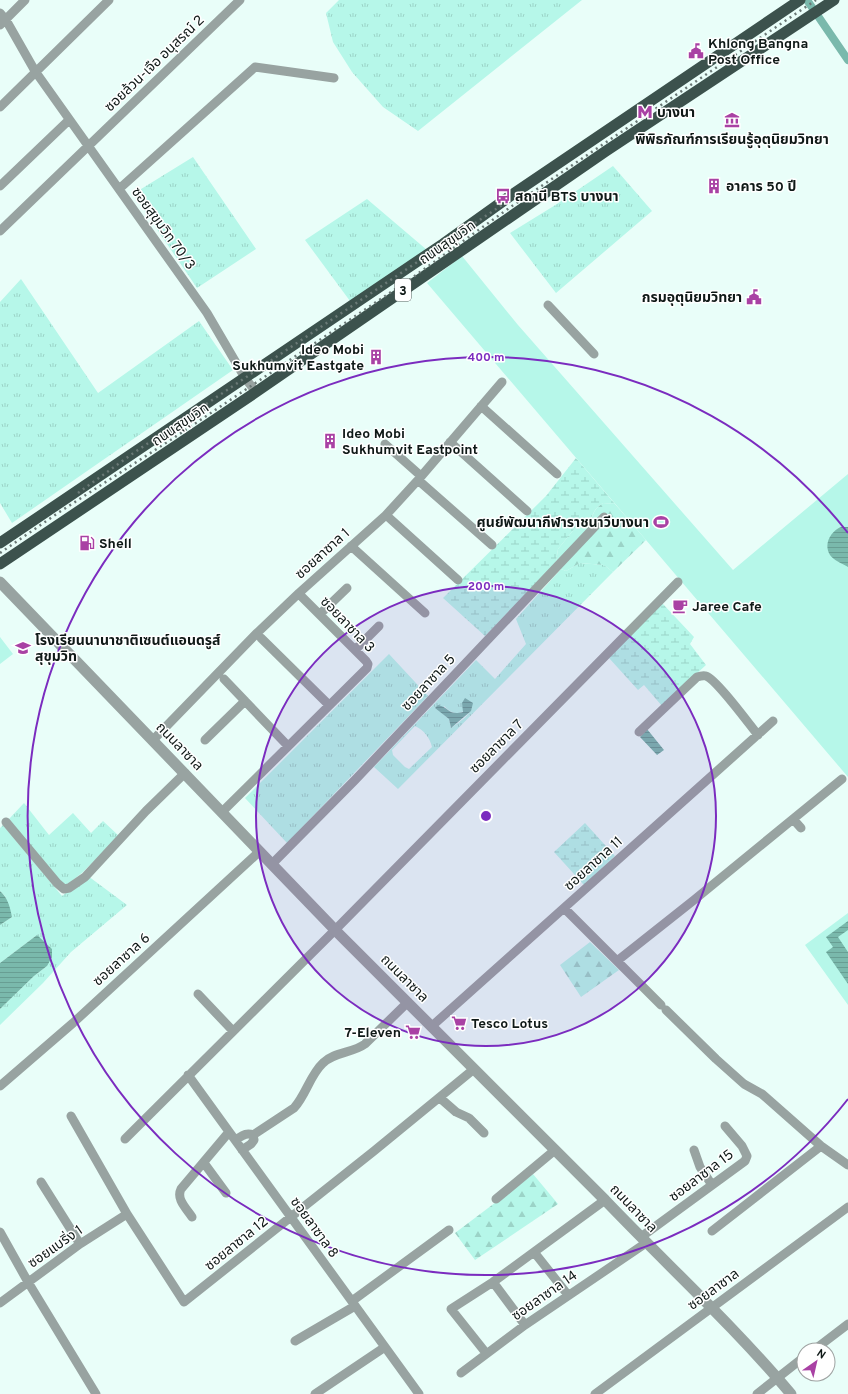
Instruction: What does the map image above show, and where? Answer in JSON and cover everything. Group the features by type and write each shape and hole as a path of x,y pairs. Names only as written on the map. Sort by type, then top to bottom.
{"highway":[{"name":"ถนนสุขุมวิท","path":"0,543 800,0"},
{"name":"ถนนสุขุมวิท","path":"0,564 256,392 606,151 834,0"}],"street":[{"path":"2,19 25,0"},
{"path":"0,107 109,0"},
{"name":"ซอยล้วน-เจือ อนุสรณ์ 2","path":"0,231 240,0"},
{"name":"ซอยสุขุมวิท 70/3","path":"2,19 68,120 207,313 245,378 256,392"},
{"path":"119,189 255,67 334,78"},
{"path":"0,186 68,120"},
{"path":"548,305 594,354"},
{"name":"ซอยลาซาล 1","path":"153,740 257,633 386,515 502,382"},
{"path":"481,406 557,474"},
{"path":"450,442 527,511"},
{"path":"385,444 419,478 492,544"},
{"path":"386,515 458,580"},
{"name":"ซอยลาซาล 5","path":"272,864 355,780 604,517"},
{"path":"351,546 424,613"},
{"name":"ถนนลาซาล","path":"0,582 335,930 605,1200 643,1240 712,1307 791,1394"},
{"name":"ซอยลาซาล 7","path":"335,930 678,582"},
{"path":"320,614 347,588"},
{"name":"ซอยลาซาล 3","path":"222,812 366,668 368,664 302,597"},
{"path":"355,650 379,626"},
{"path":"261,638 329,705"},
{"path":"639,732 697,677 707,676 717,684 758,735"},
{"path":"224,679 288,746"},
{"path":"205,740 245,701"},
{"name":"ซอยลาซาล 11","path":"432,1026 773,721"},
{"path":"6,822 57,883 64,889 69,888 85,877 146,811 185,773"},
{"path":"617,961 842,778"},
{"path":"793,819 800,828"},
{"name":"ซอยลาซาล 6","path":"0,1086 73,1023 260,852"},
{"path":"564,908 716,1059 744,1084 762,1094 822,1146 848,1164"},
{"path":"124,1139 335,930"},
{"path":"198,994 233,1031"},
{"path":"235,1140 245,1134 249,1133 253,1135 294,1108 323,1062 331,1057 358,1049 408,1002"},
{"name":"ซอยลาซาล 12","path":"71,1116 127,1214 184,1302 291,1218 474,1069"},
{"name":"ซอยลาซาล 8","path":"188,1075 419,1394"},
{"path":"440,1098 456,1112 469,1118 484,1133"},
{"name":"ซอยลาซาล 15","path":"643,1240 712,1185 745,1161 747,1157 742,1146 725,1126"},
{"path":"192,1217 179,1197 179,1193 229,1132"},
{"path":"242,1150 254,1140 253,1135"},
{"path":"712,1231 822,1146"},
{"path":"496,1199 555,1150"},
{"path":"694,1150 700,1167 712,1185"},
{"path":"204,1163 226,1194"},
{"path":"41,1182 80,1244"},
{"path":"486,1353 451,1309 492,1282 605,1200"},
{"name":"ซอยลาซาล","path":"595,1394 848,1208"},
{"name":"ซอยแบริ่ง 1","path":"0,1303 80,1244 127,1214"},
{"path":"295,1342 353,1303 449,1230"},
{"path":"0,1232 28,1282 96,1394"},
{"name":"ซอยลาซาล 14","path":"461,1373 486,1353 643,1240"},
{"path":"534,1252 568,1295"},
{"path":"492,1282 525,1325"},
{"path":"824,1342 848,1324"},
{"path":"315,1394 385,1347"},
{"path":"757,1394 796,1363"}],"green space":[{"path":"339,0 582,0 418,131 383,107 352,72 333,42 326,13"},
{"path":"193,157 256,249 197,288 133,194"},
{"path":"613,166 652,211 556,293 510,233 557,204"},
{"path":"367,199 427,250 350,301 305,240"},
{"name":"ศูนย์พัฒนากีฬาราชนาวีบางนา","path":"462,256 518,325 733,570 848,474 848,777 427,283"},
{"path":"21,279 98,393 199,321 233,370 12,523 0,503 0,302"},
{"path":"576,458 615,504 603,503 595,510 588,524 580,522 558,549 556,562 485,636 443,598 546,496"},
{"path":"603,503 615,504 646,540 613,572 604,565 580,563 566,571 561,569 556,562 558,549 580,522 588,524 595,510"},
{"path":"580,563 604,565 613,572 398,789 374,767 476,660 495,679 526,644 516,619 561,569 566,571","holes":["444,706 451,712 455,713 464,711 472,706 467,716 451,728 449,719 443,714","415,726 426,735 430,740 432,747 409,769 393,755 392,750"]},
{"path":"662,603 694,637 690,644 706,665 662,706 644,685 638,690 609,658"},
{"path":"0,637 13,654 0,664"},
{"path":"389,654 428,696 287,843 245,798"},
{"path":"24,803 49,835 73,813 91,833 103,821 119,836 83,872 67,885 62,884 9,819"},
{"path":"585,823 615,856 584,885 554,852"},
{"path":"3,825 62,896 88,876 127,905 71,952 43,983 0,1025 0,1009 34,976 47,966 37,935 0,963 0,925 12,917 5,896 0,891 0,828"},
{"path":"848,913 848,1005 805,945"},
{"path":"590,942 619,970 581,997 560,965"},
{"path":"533,1174 558,1204 475,1260 455,1233"}],"shaded area":[{"path":"841,527 848,527 848,567 833,559 827,547 831,535"},
{"path":"465,698 473,703 471,711 451,728 449,719 435,708 438,705 455,713 463,712 462,703"},
{"path":"647,729 664,750 657,755 640,737"},
{"path":"0,891 7,900 12,917 0,925"},
{"path":"848,921 848,930 838,937 848,952 848,984 826,952 833,947 826,937"},
{"path":"37,935 52,949 52,957 47,966 34,976 0,1009 0,963"}],"waterway":[{"path":"807,0 848,60"}],"railway":[{"path":"0,553 409,280 512,206 816,0"},
{"path":"78,493 132,454 508,201"}],"place":[{"name":"Khlong Bangna Post Office","path":"696,51"},
{"name":"บางนา","path":"645,112"},
{"name":"พิพิธภัณฑ์การเรียนรู้อุตุนิยมวิทยา","path":"732,120"},
{"name":"อาคาร 50 ปี","path":"714,186"},
{"name":"สถานี BTS บางนา","path":"503,196"},
{"name":"กรมอุตุนิยมวิทยา","path":"754,297"},
{"name":"Ideo Mobi Sukhumvit Eastgate","path":"376,357"},
{"name":"Ideo Mobi Sukhumvit Eastpoint","path":"330,441"},
{"name":"ศูนย์พัฒนากีฬาราชนาวีบางนา","path":"661,522"},
{"name":"Shell","path":"87,543"},
{"name":"Jaree Cafe","path":"680,606"},
{"name":"โรงเรียนนานาชาติเซนต์แอนดรูส์ สุขุมวิท","path":"23,648"},
{"name":"Tesco Lotus","path":"459,1023"},
{"name":"7-Eleven","path":"413,1032"}]}
